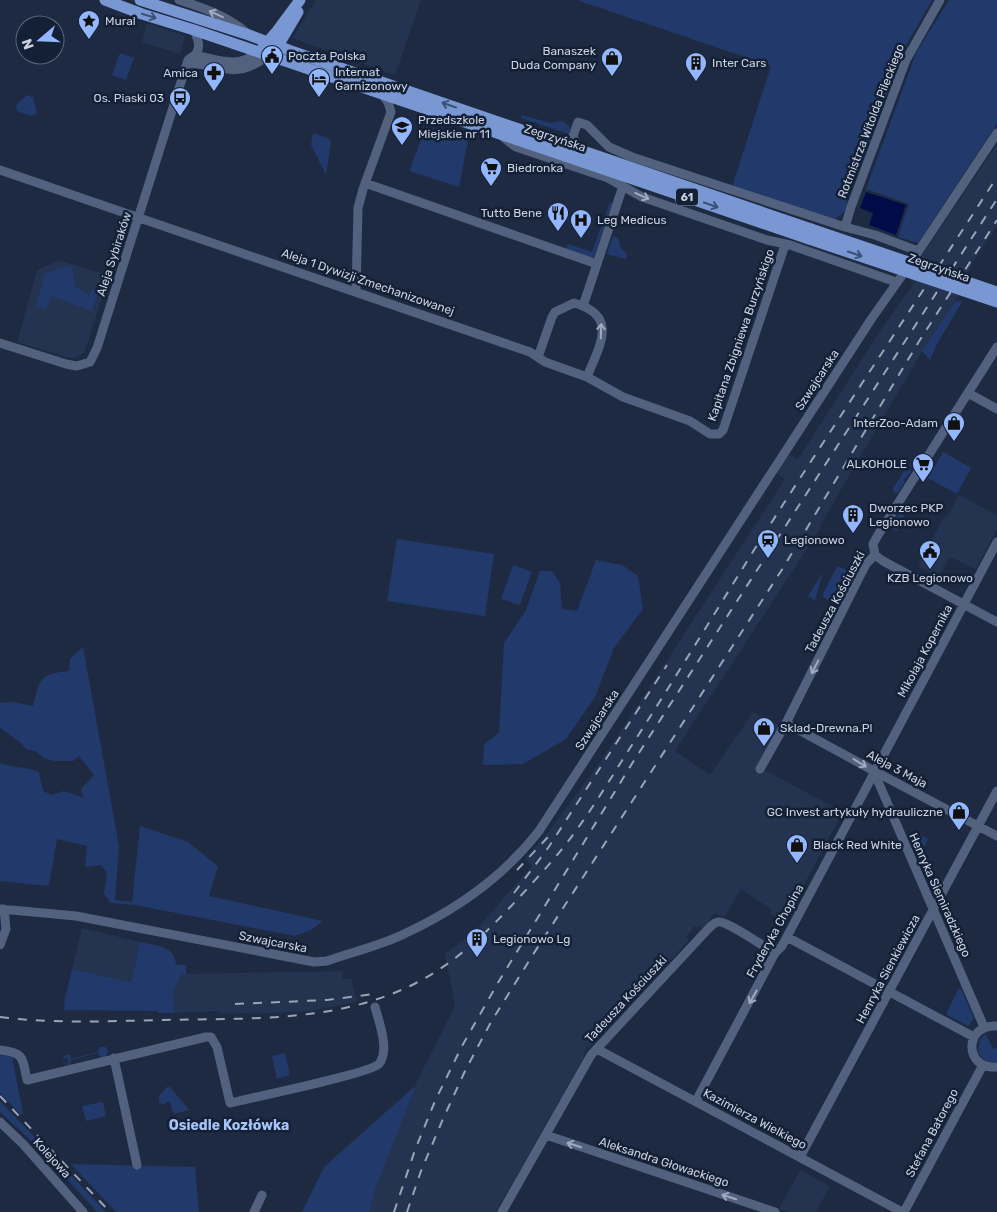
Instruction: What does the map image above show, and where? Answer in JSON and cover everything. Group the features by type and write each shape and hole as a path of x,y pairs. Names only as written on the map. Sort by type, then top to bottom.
{"main road":[{"name":"Zegrzyńska","path":"105,0 502,136 997,292"},
{"name":"Zegrzyńska","path":"140,0 249,35 558,142 997,302"},
{"path":"273,44 300,0"},
{"path":"263,54 273,44 305,0"}],"street":[{"path":"179,0 218,14 236,24 249,35"},
{"name":"Rotmistrza Witolda Pileckiego","path":"845,227 906,60 940,0"},
{"path":"194,30 199,45 198,52 195,55 242,62 263,54"},
{"path":"187,64 199,63 229,70 240,70 248,68 263,54"},
{"name":"Aleja Sybiraków","path":"0,343 77,366 90,362 97,348 187,64 190,58 195,55"},
{"path":"356,291 357,217 365,183 391,112 388,102 382,94"},
{"path":"391,112 409,104"},
{"path":"558,142 568,140 573,136 578,122 582,123 609,147 632,157 845,227 875,235 918,251"},
{"name":"Szwajcarska","path":"2,914 76,916 314,962 327,961 405,934 467,899 483,887 539,831 852,349 997,133"},
{"path":"502,136 516,147 608,178 642,197 767,240 790,244 896,282"},
{"path":"573,136 578,150"},
{"name":"Aleja 1 Dywizji Zmechanizowanej","path":"0,170 525,350 545,362 587,378 623,397 690,421 710,434 719,434"},
{"path":"365,183 596,264"},
{"path":"583,306 623,186"},
{"name":"Kapitana Zbigniewa Burzyńskigo","path":"719,434 722,430 784,248 787,245"},
{"path":"538,357 555,312 574,303 583,306 595,312 603,328 587,378"},
{"name":"Tadeusza Kościuszki","path":"760,769 786,723 866,564 875,554 873,544 878,535 997,348"},
{"path":"968,394 997,409"},
{"name":"Mikołaja Kopernika","path":"876,772 890,741 997,542"},
{"path":"875,554 883,561 997,622"},
{"name":"Aleja 3 Maja","path":"786,723 997,836"},
{"name":"Henryka Siemiradzkiego","path":"876,772 876,779 984,1027"},
{"name":"Fryderyka Chopina","path":"696,1101 775,953 782,946 876,772"},
{"name":"Henryka Sienkiewicza","path":"800,1158 997,792"},
{"path":"0,945 6,930 2,914"},
{"name":"Tadeusza Kościuszki","path":"502,1212 591,1056 713,924 719,922 729,926 775,953"},
{"path":"787,937 974,1036"},
{"path":"0,1050 16,1053 21,1056 27,1080 206,1036 211,1037 217,1047 230,1103 377,1066 382,1058 383,1038 375,1007"},
{"path":"997,1026 984,1027 974,1036 972,1043 974,1056 982,1065 989,1068 997,1067"},
{"name":"Kazimierza Wielkiego","path":"597,1048 903,1212"},
{"path":"114,1058 137,1165"},
{"name":"Stefana Batorego","path":"903,1212 982,1065"},
{"name":"Kolejowa","path":"0,1122 83,1212"},
{"name":"Aleksandra Głowackiego","path":"546,1135 775,1212"},
{"path":"254,1212 262,1195"}],"shaded area":[{"path":"316,0 421,0 395,75 292,38"},
{"path":"577,0 932,0 903,51 862,162 849,173 847,179 847,206 843,213 835,219 732,187 771,66"},
{"path":"949,0 997,0 997,124 918,243 898,237 909,204 866,189 916,53"},
{"path":"147,23 185,36 180,54 142,42"},
{"path":"120,53 134,58 126,80 112,75"},
{"path":"27,95 33,97 37,113 31,116 17,111 16,105"},
{"path":"522,115 550,123 563,121 569,126 569,134 521,118"},
{"path":"426,127 468,140 459,187 409,171"},
{"path":"313,133 328,138 331,142 326,175 311,145"},
{"path":"997,144 997,226 972,264 955,302 924,348 822,522 820,529 675,751 710,775 753,712 781,726 763,769 843,812 784,922 770,914 772,910 741,889 724,918 715,913 703,928 695,926 686,937 689,940 589,1048 587,1047 583,1055 584,1057 496,1212 370,1212 375,1190 417,1081 455,1006 445,954 475,931 532,866 525,859 550,830 601,761 785,479 775,472 788,454 798,459 882,328 914,283 907,278"},
{"path":"866,192 906,205 896,235 869,225 873,213 860,208"},
{"path":"610,202 612,203 594,257 591,258 566,250 568,244 592,252"},
{"path":"613,236 618,238 621,248 627,254 626,259 607,254"},
{"path":"58,260 109,275 85,351 78,357 69,358 17,342 37,270"},
{"path":"72,265 75,286 89,296 92,289 98,293 92,311 51,296 46,310 36,306 45,273"},
{"path":"963,300 930,360 922,351 955,302"},
{"path":"943,452 971,468 957,494 928,478"},
{"path":"911,470 898,493 894,492 893,488 904,471"},
{"path":"959,495 997,515 997,529 976,569 950,557 938,577 918,566 943,519 945,516 947,517"},
{"path":"900,512 905,515 897,531 891,525"},
{"path":"397,539 494,554 485,616 387,601"},
{"path":"596,560 622,565 638,576 643,609 614,648 595,697 566,739 523,764 483,765 484,744 499,733 504,643 526,610 540,571 552,571 560,583 562,609 577,611"},
{"path":"513,565 532,572 520,605 501,599"},
{"path":"837,566 847,570 846,573 850,576 831,602 822,596"},
{"path":"823,572 815,601 808,596"},
{"path":"83,647 119,846 115,900 132,902 140,826 188,842 218,866 209,896 323,921 311,930 295,936 135,905 110,903 104,893 107,873 101,865 85,867 87,846 57,839 49,886 0,881 0,763 39,772 43,791 52,795 64,791 84,798 81,789 94,775 79,756 73,761 54,761 44,758 35,751 26,749 20,742 0,728 0,703 13,702 33,706 42,680 52,674 69,671 70,659"},
{"path":"915,832 928,839 924,847 920,845 917,837 910,840 908,835"},
{"path":"82,928 140,942 131,982 72,969"},
{"path":"140,942 168,950 175,958 176,965 186,965 186,975 181,974 173,993 174,1013 158,1013 158,1011 64,1010 65,995 72,969 131,982"},
{"path":"342,971 343,979 351,979 357,1002 309,1011 254,1014 223,1014 218,1011 174,1013 173,993 181,974"},
{"path":"959,988 974,1018 968,1026 946,1014"},
{"path":"986,1034 993,1049 997,1048 997,1062 985,1060 978,1051 980,1039"},
{"path":"100,1047 106,1047 108,1051 106,1057 101,1058 98,1053 71,1060 70,1065 63,1064 64,1062 65,1064 69,1063 67,1057 62,1060 65,1055 70,1055 71,1059 98,1052"},
{"path":"285,1053 290,1075 277,1079 272,1056"},
{"path":"0,1055 12,1057 23,1113 21,1115 0,1093"},
{"path":"167,1087 170,1087 189,1110 174,1114 169,1101 163,1105 159,1102 159,1096"},
{"path":"414,1087 375,1190 370,1212 302,1212 324,1167"},
{"path":"0,1101 106,1212 97,1212 38,1147 0,1112"},
{"path":"103,1102 106,1116 86,1121 82,1106"},
{"path":"71,1164 195,1167 199,1212 116,1212"},
{"path":"800,1170 830,1186 816,1212 789,1212 779,1209"}],"railway":[{"path":"0,1017 41,1021 102,1021 261,1018 324,1012 386,996 416,983 444,966 469,947 504,914 546,868 590,811 759,542 997,177"},
{"path":"394,1212 415,1150 435,1101 462,1046 499,981 633,762 997,199"},
{"path":"407,1212 421,1171 443,1119 465,1071 491,1022 783,568 918,343 997,220"},
{"path":"514,893 548,848 667,665"},
{"path":"517,870 548,837"},
{"path":"235,1004 327,1000 374,994"},
{"path":"0,1096 110,1212"}],"place":[{"name":"Mural","path":"89,40"},
{"name":"Poczta Polska","path":"272,75"},
{"name":"Banaszek Duda Company","path":"612,77"},
{"name":"Inter Cars","path":"696,82"},
{"name":"Amica","path":"214,92"},
{"name":"Internat Garnizonowy","path":"319,98"},
{"name":"Os. Piaski 03","path":"180,117"},
{"name":"Przedszkole Miejskie nr 11","path":"402,146"},
{"name":"Biedronka","path":"491,187"},
{"name":"Tutto Bene","path":"558,232"},
{"name":"Leg Medicus","path":"581,239"},
{"name":"InterZoo-Adam","path":"954,442"},
{"name":"ALKOHOLE","path":"923,483"},
{"name":"Dworzec PKP Legionowo","path":"853,534"},
{"name":"Legionowo","path":"768,559"},
{"name":"KZB Legionowo","path":"930,570"},
{"name":"Sklad-Drewna.Pl","path":"764,747"},
{"name":"GC Invest artykuły hydrauliczne","path":"959,831"},
{"name":"Black Red White","path":"797,864"},
{"name":"Legionowo Lg","path":"477,958"}],"district":[{"name":"Osiedle Kozłówka","path":"229,1125"}]}
